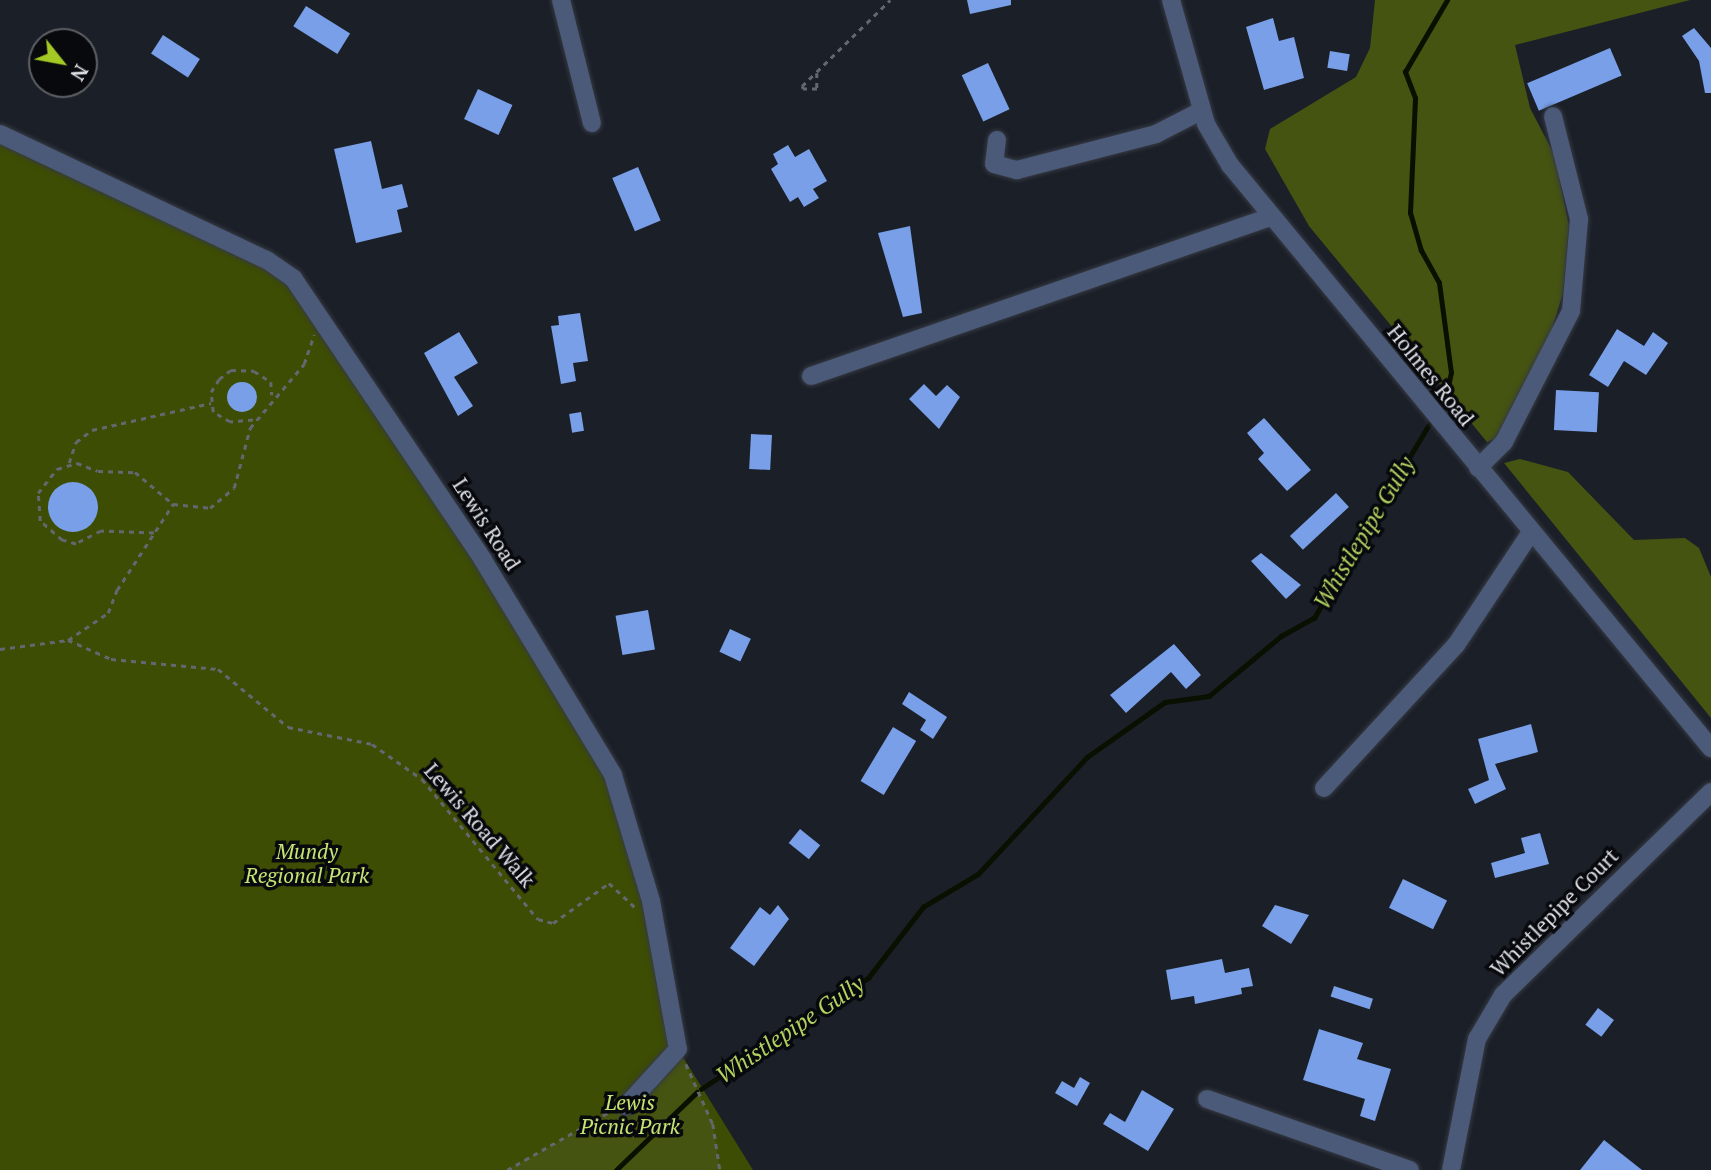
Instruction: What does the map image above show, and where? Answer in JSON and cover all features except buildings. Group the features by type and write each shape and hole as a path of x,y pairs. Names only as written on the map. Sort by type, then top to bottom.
{"street":[{"path":"561,0 593,123"},
{"name":"Holmes Road","path":"1171,0 1201,111 1230,165 1711,748"},
{"path":"998,139 994,163 1017,170 1156,134 1201,111"},
{"path":"1478,468 1504,442 1572,311 1579,219 1553,116"},
{"name":"Lewis Road","path":"0,134 267,260 293,278 323,318 483,561 613,775 651,901 678,1049"},
{"path":"811,376 1271,216"},
{"path":"1324,788 1456,645 1531,532"},
{"name":"Whistlepipe Court","path":"1451,1170 1477,1039 1503,995 1711,792"},
{"path":"626,1105 678,1049"},
{"path":"1207,1099 1410,1170"}],"path":[{"path":"817,74 817,89 803,89 802,86 890,0"},
{"path":"69,463 135,472 173,504 210,508 234,488 256,420 271,398 304,364 323,318"},
{"path":"256,420 230,422 211,403 211,391 231,370 265,376 274,388 271,398"},
{"path":"154,533 100,531 76,544 48,531 34,509 37,492 69,463 76,442 92,430 211,403"},
{"path":"0,649 68,640 108,613 173,504"},
{"name":"Lewis Road Walk","path":"68,640 111,659 218,669 288,727 372,744 422,779 538,919 553,923 609,883 641,921"},
{"path":"678,1049 713,1124 720,1170"},
{"path":"507,1170 626,1105"}],"green space":[{"path":"1375,0 1690,0 1515,45 1530,108 1554,154 1569,226 1563,293 1549,339 1497,438 1487,442 1309,226 1265,149 1270,129 1356,77 1370,48"},
{"name":"Mundy Regional Park","path":"0,132 293,278 613,775 678,1049 753,1170 0,1170"},
{"path":"1520,459 1568,472 1634,540 1685,538 1699,548 1711,577 1711,718 1504,463"},
{"name":"Lewis Picnic Park","path":"678,1049 713,1124 720,1170 507,1170 626,1105"}],"waterway":[{"name":"Whistlepipe Gully","path":"1446,396 1451,373 1439,283 1421,251 1410,213 1415,98 1405,72 1447,0"},
{"name":"Whistlepipe Gully","path":"701,1089 868,978 923,907 978,874 1087,757 1165,702 1209,696 1281,636 1314,618 1430,423"},
{"name":"Whistlepipe Gully","path":"616,1170 697,1092"}]}
